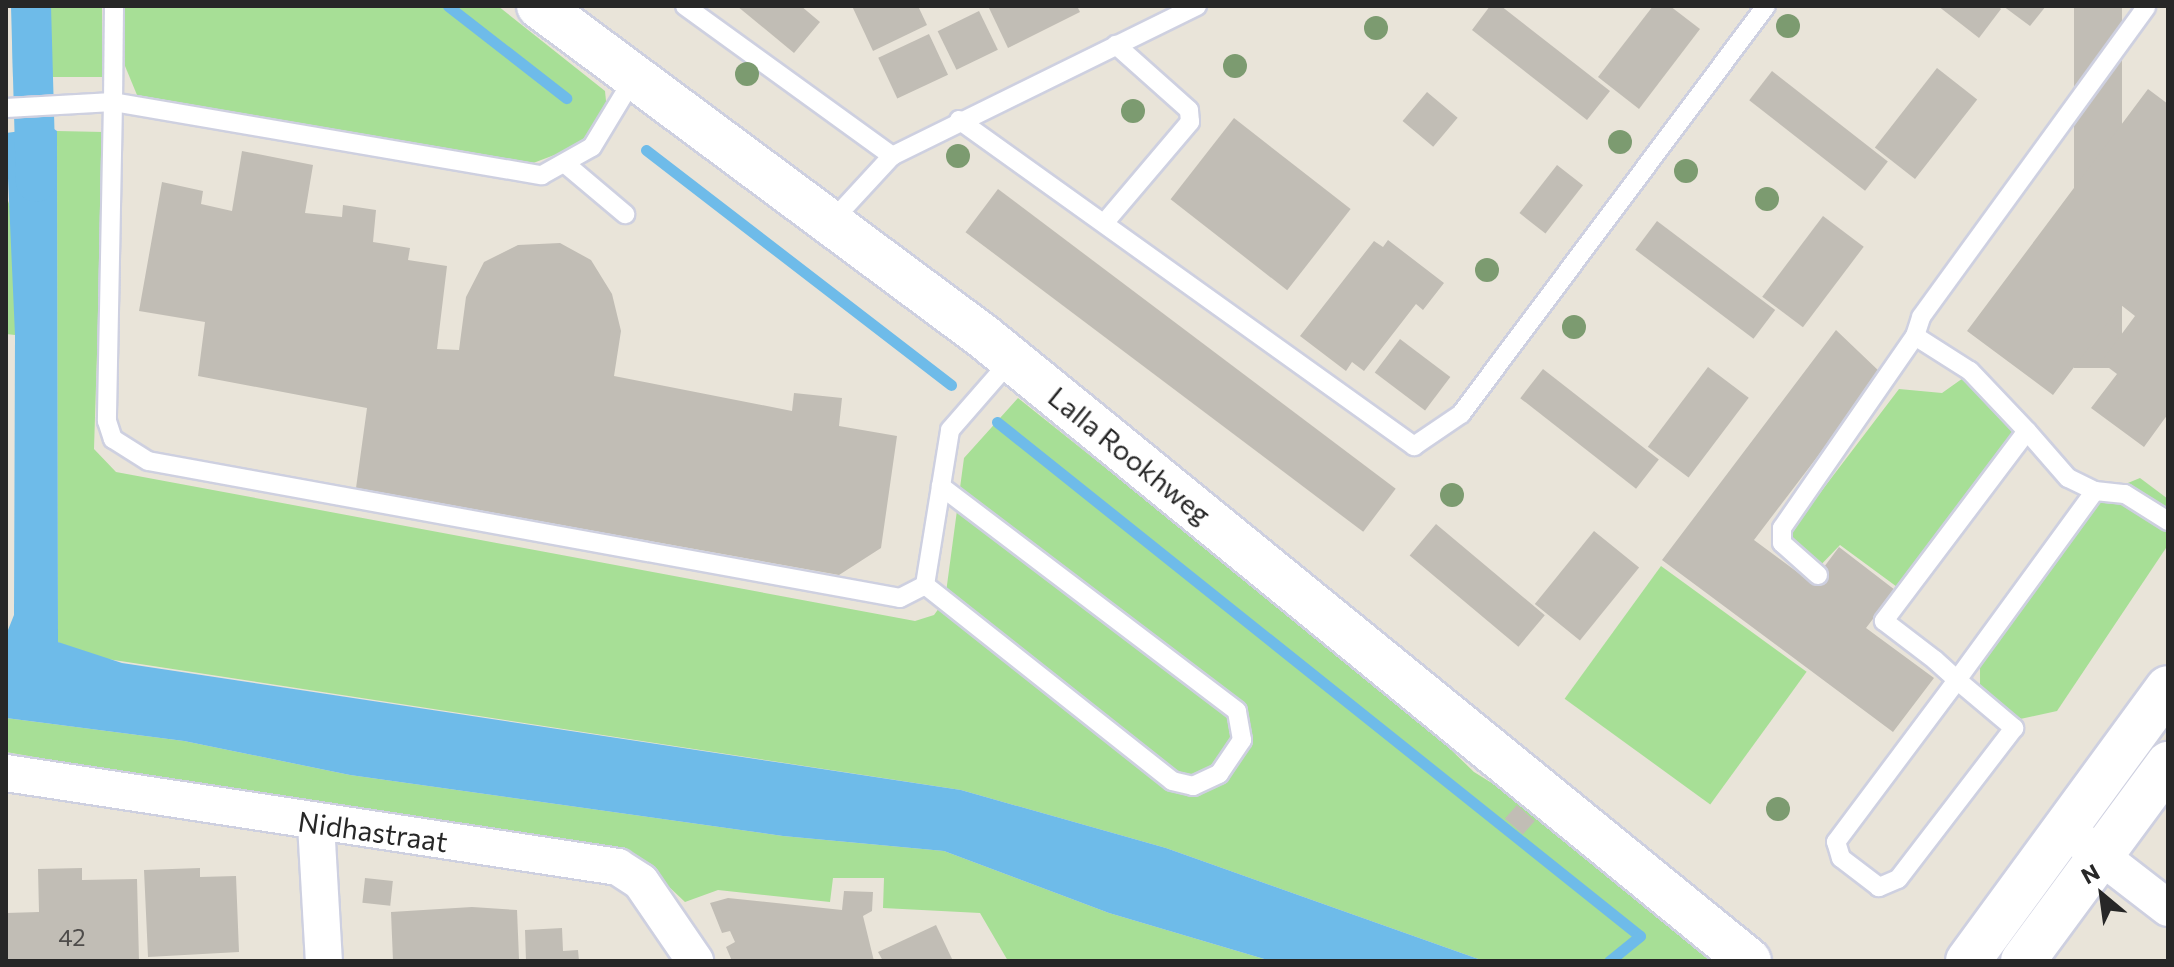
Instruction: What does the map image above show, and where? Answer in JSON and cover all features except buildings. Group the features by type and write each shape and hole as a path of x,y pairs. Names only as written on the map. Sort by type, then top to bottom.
{"street":[{"name":"Lalla Rookhweg","path":"539,6 632,81 1012,359 1713,944 1749,961"},
{"path":"2023,961 2082,842 2168,688"},
{"path":"1968,961 2082,842 2168,764"},
{"name":"Nidhastraat","path":"6,773 316,824 618,867 641,882 695,961"},
{"path":"316,824 324,961"},
{"path":"2082,842 2168,908"}],"lane":[{"path":"114,6 107,421 129,454 900,598 925,585"},
{"path":"685,6 892,156"},
{"path":"829,224 892,156 959,120 1197,6"},
{"path":"959,120 1106,221 1414,446 1461,414 1766,6"},
{"path":"1818,575 1782,543 1782,528 1915,336 1921,317 2146,7"},
{"path":"1106,221 1190,122 1189,110 1116,45"},
{"path":"6,108 113,102 228,116 542,175 568,166 592,147 632,81"},
{"path":"568,166 625,214"},
{"path":"1915,336 1970,371 2027,431 2057,469 2095,491 2125,494 2168,521"},
{"path":"925,585 950,430 1012,359"},
{"path":"2027,431 1880,618 1957,680 2014,728 1898,879 1879,887 1841,858 1836,842 1957,680 2095,491"},
{"path":"925,585 1172,781 1193,786 1219,774 1242,740 1237,711 941,486"}],"green space":[{"path":"46,6 102,6 102,77 46,77"},
{"path":"125,6 498,6 605,91 607,111 578,146 528,165 137,95 125,66"},
{"path":"57,131 104,132 94,449 116,472 915,621 934,615 945,600 964,458 1018,398 1414,714 1474,772 1571,832 1602,871 1710,961 1484,961 1166,848 961,790 81,655 58,642"},
{"path":"6,195 15,221 15,335 6,334"},
{"path":"1966,376 2013,405 2019,447 1908,595 1840,545 1815,571 1788,535 1899,389 1942,393"},
{"path":"2140,478 2168,499 2168,545 2057,711 2011,721 1980,698 1980,664 2106,492"},
{"path":"1661,566 1807,672 1710,804 1565,699"},
{"path":"6,718 184,741 350,775 783,836 944,851 1109,913 1271,961 1008,961 980,913 883,908 884,878 833,878 830,902 718,890 685,902 646,865 6,752"}],"water":[{"path":"12,6 46,6 47,77 41,83 13,79"},
{"path":"51,127 57,131 58,642 122,663 961,790 1166,848 1484,961 1271,961 1109,913 944,851 783,836 350,775 184,741 6,718 6,635 14,615 15,335 6,133"}],"waterway":[{"path":"31,6 36,182"},
{"path":"448,6 566,98"},
{"path":"646,150 951,385"},
{"path":"997,422 1640,936 1609,961"}]}
